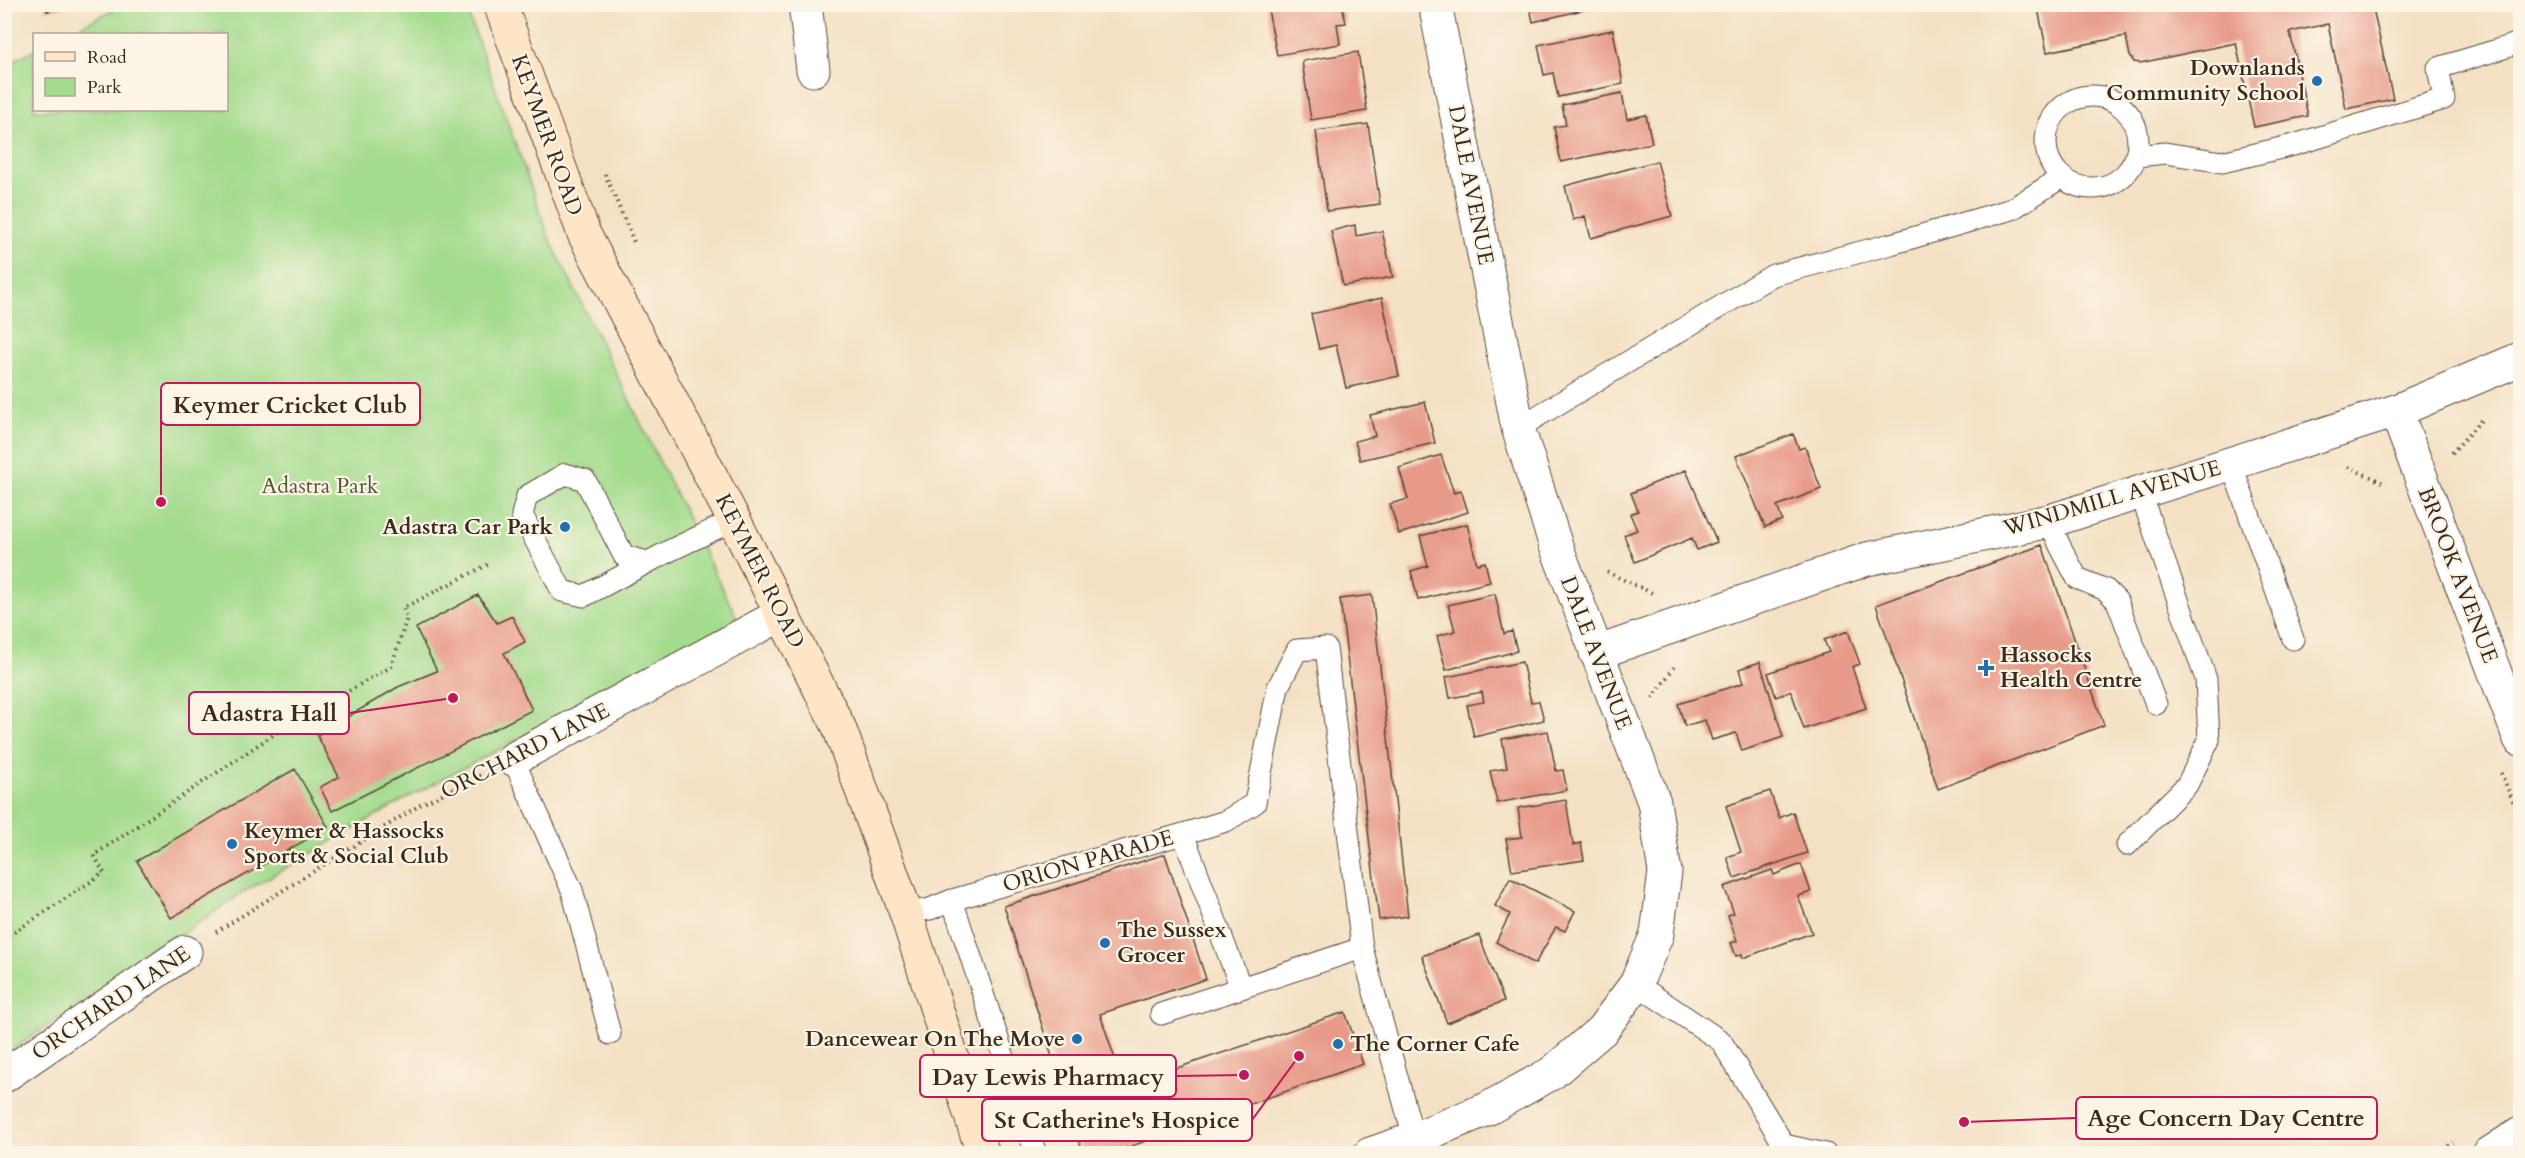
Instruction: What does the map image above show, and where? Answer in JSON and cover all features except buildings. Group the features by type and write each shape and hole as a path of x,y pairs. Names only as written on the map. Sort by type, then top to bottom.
{"main road":[{"name":"KEYMER ROAD","path":"500,4 584,234 734,520 839,727 906,914 983,1154"}],"street":[{"path":"805,4 813,70"},
{"name":"DALE AVENUE","path":"1370,1154 1414,1139 1487,1108 1552,1072 1602,1030 1636,984 1657,934 1665,872 1654,802 1555,543 1518,428 1435,4"},
{"name":"WINDMILL AVENUE","path":"1596,653 1867,559 2050,520 2231,464 2396,411 2520,359"},
{"name":"BROOK AVENUE","path":"2396,411 2520,739"},
{"name":"ORCHARD LANE","path":"513,759 782,614"},
{"name":"ORCHARD LANE","path":"4,1076 185,952"},
{"path":"2489,1154 2520,1134"}],"lane":[{"path":"2137,156 2165,153 2222,162 2294,145 2444,99 2438,68 2520,43"},
{"path":"2086,96 2103,97 2116,103 2128,113 2136,126 2139,141 2137,156 2130,170 2119,181 2105,187 2090,189 2075,185 2062,177 2052,166 2047,151 2046,136 2055,115 2072,100 2086,96"},
{"path":"1518,428 1773,275 1892,244 2012,208 2062,177"},
{"path":"2231,464 2293,639"},
{"path":"647,562 624,556 585,480 565,474 527,496 522,516 562,591 584,596 647,562 734,520"},
{"path":"2127,845 2187,785 2209,740 2206,679 2140,492"},
{"path":"2050,520 2059,544 2077,578 2106,590 2117,601 2156,704"},
{"path":"1183,834 1226,821 1255,803 1278,687 1297,650 1326,648 1362,948 1414,1139"},
{"path":"513,759 572,890 610,1035"},
{"name":"ORION PARADE","path":"906,914 930,909 952,900 1183,834 1240,988"},
{"path":"952,900 1036,1154"},
{"path":"1161,1014 1362,948"},
{"path":"1636,984 1721,1041 1784,1145 1826,1154"}],"path":[{"path":"4,939 104,873 94,855 288,725 391,667 407,618 403,608 489,564"},
{"name":"ORCHARD LANE","path":"185,952 420,805 513,759"}],"green space":[{"name":"Adastra Park","path":"123,5 465,5 551,242 739,622 407,798 242,893 5,1055 5,65 33,51 33,111 228,111 228,33 67,33"}],"place":[{"name":"Downlands Community School","path":"2317,81"},
{"name":"Keymer Cricket Club","path":"161,502"},
{"name":"Adastra Car Park","path":"565,527"},
{"name":"Hassocks Health Centre","path":"1986,668"},
{"name":"Adastra Hall","path":"453,698"},
{"name":"Keymer & Hassocks Sports & Social Club","path":"232,844"},
{"name":"The Sussex Grocer","path":"1105,943"},
{"name":"Dancewear On The Move","path":"1077,1039"},
{"name":"The Corner Cafe","path":"1338,1044"},
{"name":"St Catherine's Hospice","path":"1299,1056"},
{"name":"Day Lewis Pharmacy","path":"1244,1075"},
{"name":"Age Concern Day Centre","path":"1964,1122"}]}
